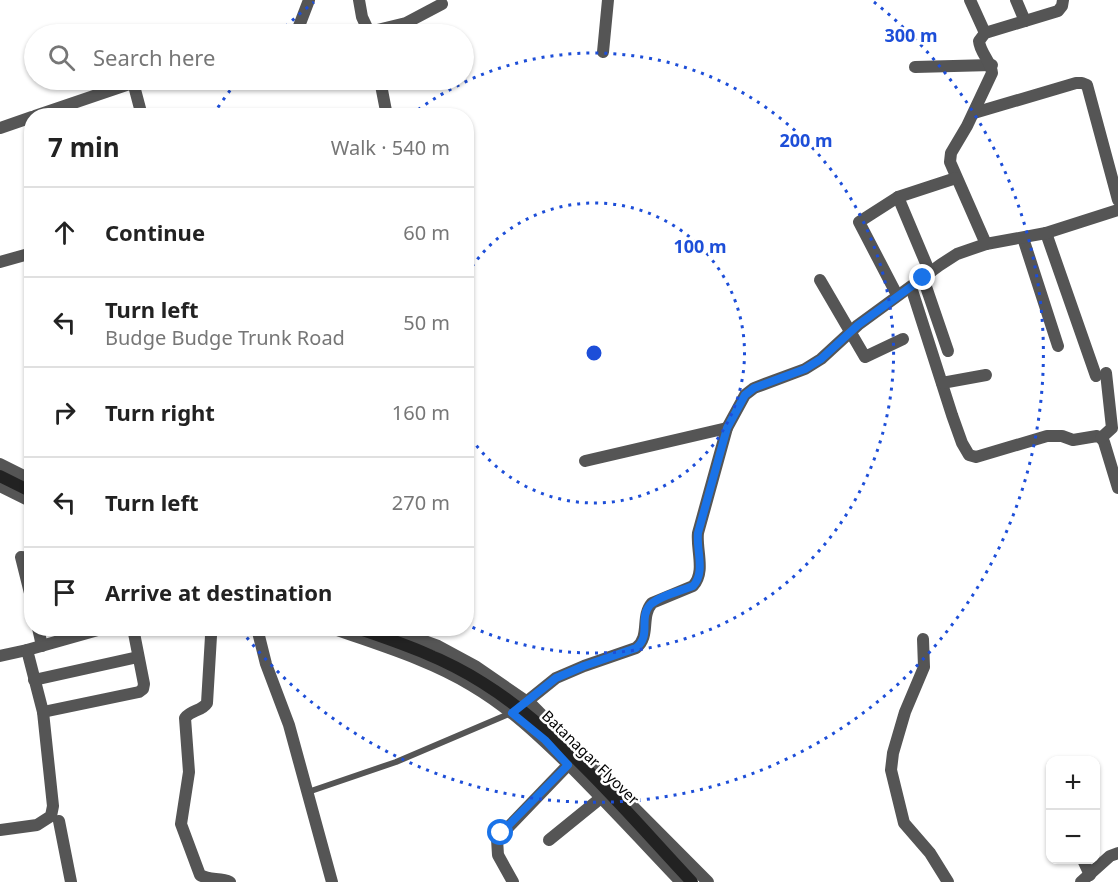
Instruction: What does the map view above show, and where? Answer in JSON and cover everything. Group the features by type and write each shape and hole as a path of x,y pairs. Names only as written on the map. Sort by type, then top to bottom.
{"main road":[{"path":"0,476 24,488"},
{"name":"Batanagar Flyover","path":"381,636 448,663 484,683 520,709 594,778 692,882"}],"street":[{"path":"300,24 309,0"},
{"path":"359,0 365,24"},
{"path":"603,52 608,0"},
{"path":"970,0 985,33"},
{"path":"1016,0 1025,21"},
{"path":"986,244 950,162 951,153 991,78 992,65 980,47 979,41 985,33 1058,11 1063,0"},
{"path":"402,24 442,4"},
{"path":"915,67 992,65"},
{"path":"974,113 1082,82 1087,85 1118,200"},
{"path":"57,108 110,90"},
{"path":"138,90 141,108"},
{"path":"382,90 385,108"},
{"path":"0,128 24,119"},
{"path":"897,295 859,222 898,197 956,178"},
{"path":"898,197 926,275 948,351"},
{"path":"512,713 556,678 636,648 643,643 645,616 652,603 693,586 698,581 700,572 698,533 727,428 745,395 754,388 805,369 821,359 858,325 957,254 986,244 1046,233 1118,210"},
{"path":"1046,233 1101,375 1112,428 1101,438"},
{"path":"1023,238 1058,346"},
{"path":"0,262 24,255"},
{"path":"820,279 865,357 903,339"},
{"path":"911,287 962,443 965,451 972,457 1047,436 1062,436 1073,440 1097,436 1101,438"},
{"path":"942,383 986,375"},
{"path":"585,461 727,428"},
{"path":"1101,438 1118,488"},
{"path":"0,464 24,476"},
{"path":"0,486 24,498"},
{"path":"24,557 21,557 24,569"},
{"path":"40,636 42,646"},
{"path":"0,656 77,636"},
{"path":"42,712 139,692 143,689 134,636"},
{"path":"211,636 207,703 185,718 189,772 181,824 200,875 206,879 217,878 230,882"},
{"path":"259,636 266,664 289,725 332,882"},
{"path":"354,636 421,660 472,685 512,713 545,740 681,882"},
{"path":"409,636 447,651 475,666 527,702 553,724 708,882"},
{"path":"923,639 924,667 905,712 893,753 891,770 904,823 930,853 948,882"},
{"path":"0,830 37,825 51,816 53,806 42,712 27,650"},
{"path":"34,680 138,657"},
{"path":"513,882 498,855 497,839 568,765"},
{"path":"549,840 602,797"},
{"path":"59,821 71,882"},
{"path":"1085,878 1110,856 1118,853"}],"lane":[{"path":"308,792 396,762 512,713"}],"route":[{"path":"501,833 568,765 545,740 512,713 556,678 636,648 643,643 645,616 652,603 693,586 698,581 700,572 698,533 727,428 745,395 754,388 805,369 821,359 858,325 923,278"}]}
